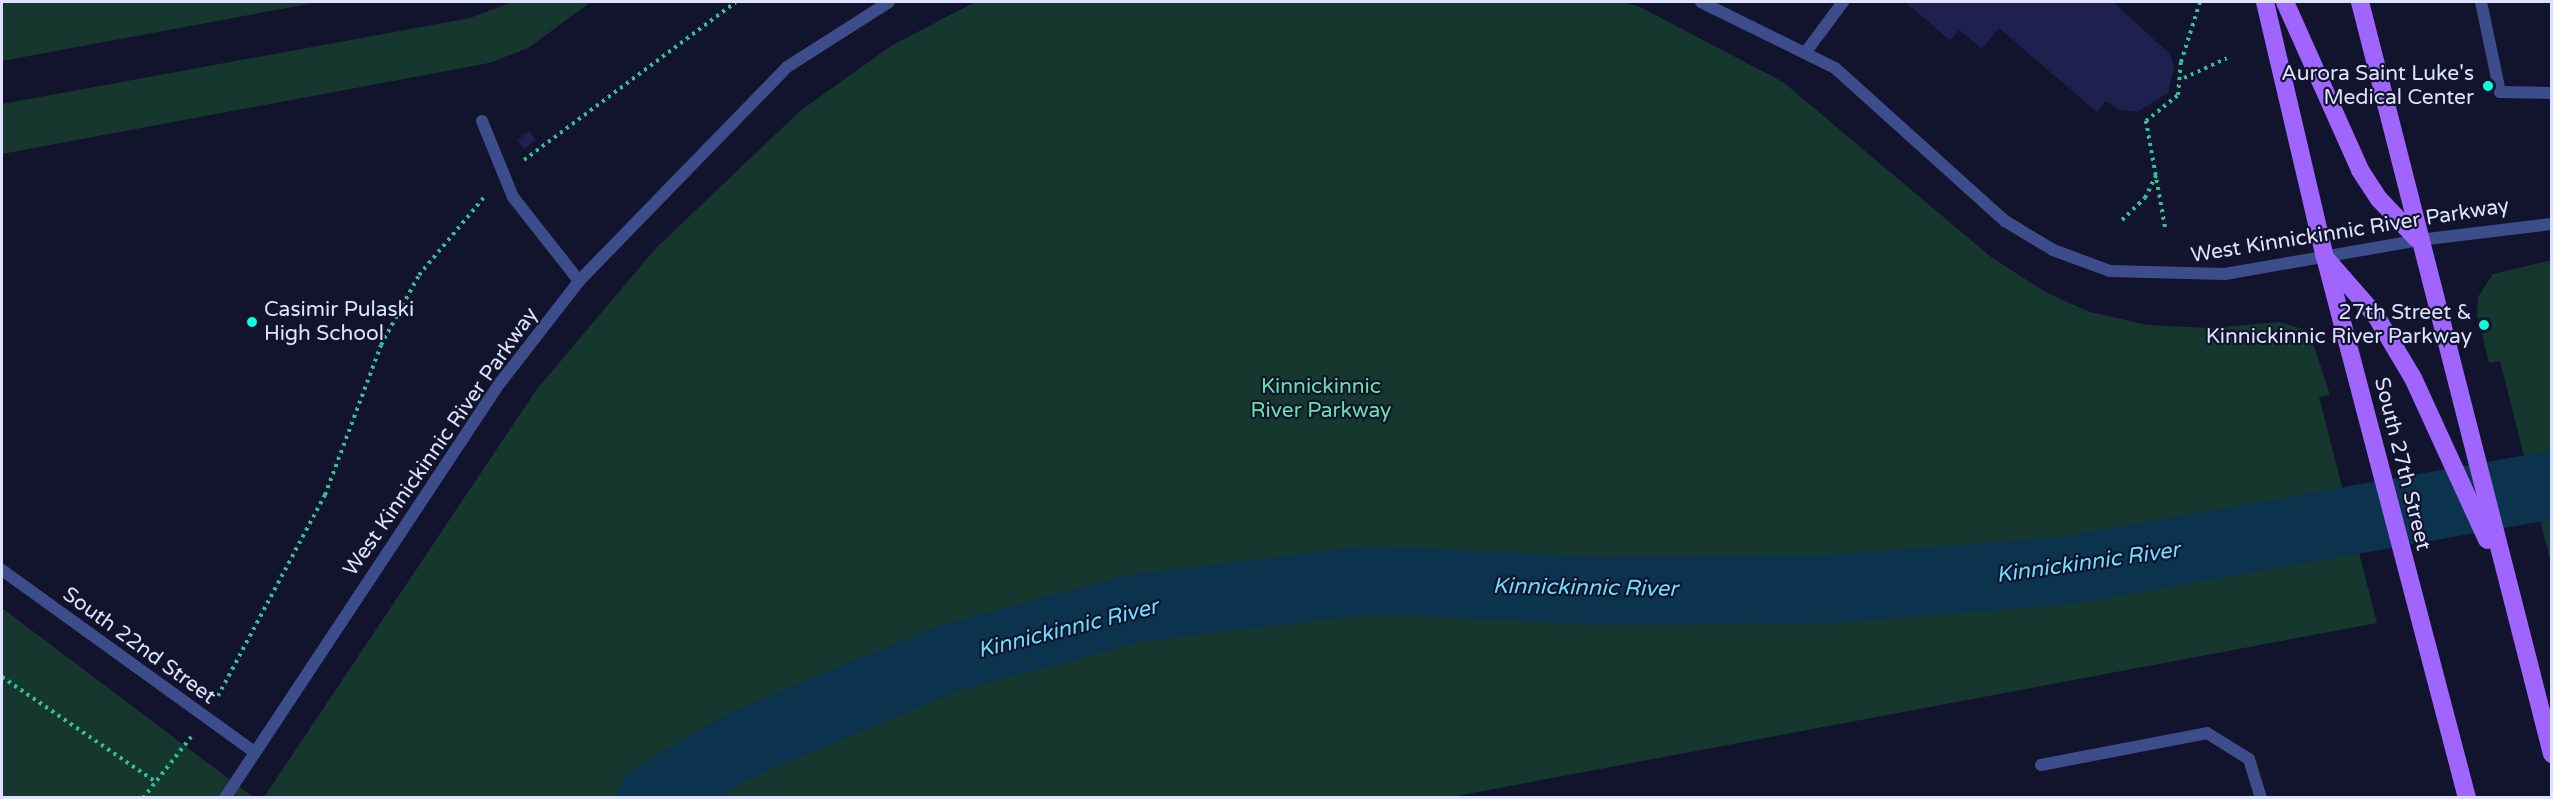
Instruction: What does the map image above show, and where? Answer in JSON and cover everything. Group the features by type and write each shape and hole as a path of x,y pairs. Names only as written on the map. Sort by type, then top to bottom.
{"main road":[{"name":"South 27th Street","path":"2265,2 2325,257 2467,798"},
{"path":"2285,2 2360,170 2379,199 2419,240"},
{"path":"2360,2 2552,754"},
{"path":"2325,257 2376,316 2413,378 2506,581"}],"street":[{"name":"West Kinnickinnic River Parkway","path":"225,798 500,384 579,281 788,67 889,2"},
{"name":"West Kinnickinnic River Parkway","path":"1701,2 1835,68 2005,221 2053,250 2110,271 2163,277 2225,274 2419,240 2552,224"},
{"path":"1805,53 1843,2"},
{"path":"2481,2 2500,92 2552,93"},
{"path":"482,121 504,178 579,281"},
{"name":"South 22nd Street","path":"2,570 254,752"},
{"path":"2041,765 2207,733 2249,759 2261,798"}],"path":[{"path":"143,798 204,717 284,581 325,495 381,345 419,275 504,178 736,2"},
{"path":"2184,78 2181,62 2200,2"},
{"path":"2165,227 2158,170 2146,121 2167,109 2184,78 2227,58"},
{"path":"2122,220 2145,198 2158,170"},
{"path":"2,677 156,782"}],"green space":[{"path":"2,2 319,2 2,61"},
{"path":"512,2 591,2 528,48 489,63 2,154 2,104 470,18"},
{"name":"Kinnickinnic River Parkway","path":"975,2 1624,2 1642,8 1783,82 1991,257 2047,293 2090,312 2147,325 2211,328 2279,322 2309,331 2330,395 2319,397 2377,623 1451,797 264,797 537,389 655,249 800,111 891,46"},
{"path":"2552,260 2551,563 2500,361 2489,363 2477,314 2478,297 2493,274"},
{"path":"2,608 253,797 2,797"}],"building":[{"path":"1905,2 2113,2 2170,54 2174,67 2168,93 2137,112 2119,110 2106,101 2097,112 1999,28 1982,49 1959,30 1950,40"},
{"path":"529,131 536,140 524,149 517,140"}],"waterway":[{"name":"Kinnickinnic River","path":"651,798 743,744 946,659 1136,608 1371,580 1607,591 1833,589 2064,571 2552,485"}],"place":[{"name":"Aurora Saint Luke's Medical Center","path":"2488,86"},
{"name":"Casimir Pulaski High School","path":"252,322"},
{"name":"27th Street & Kinnickinnic River Parkway","path":"2484,325"}]}
